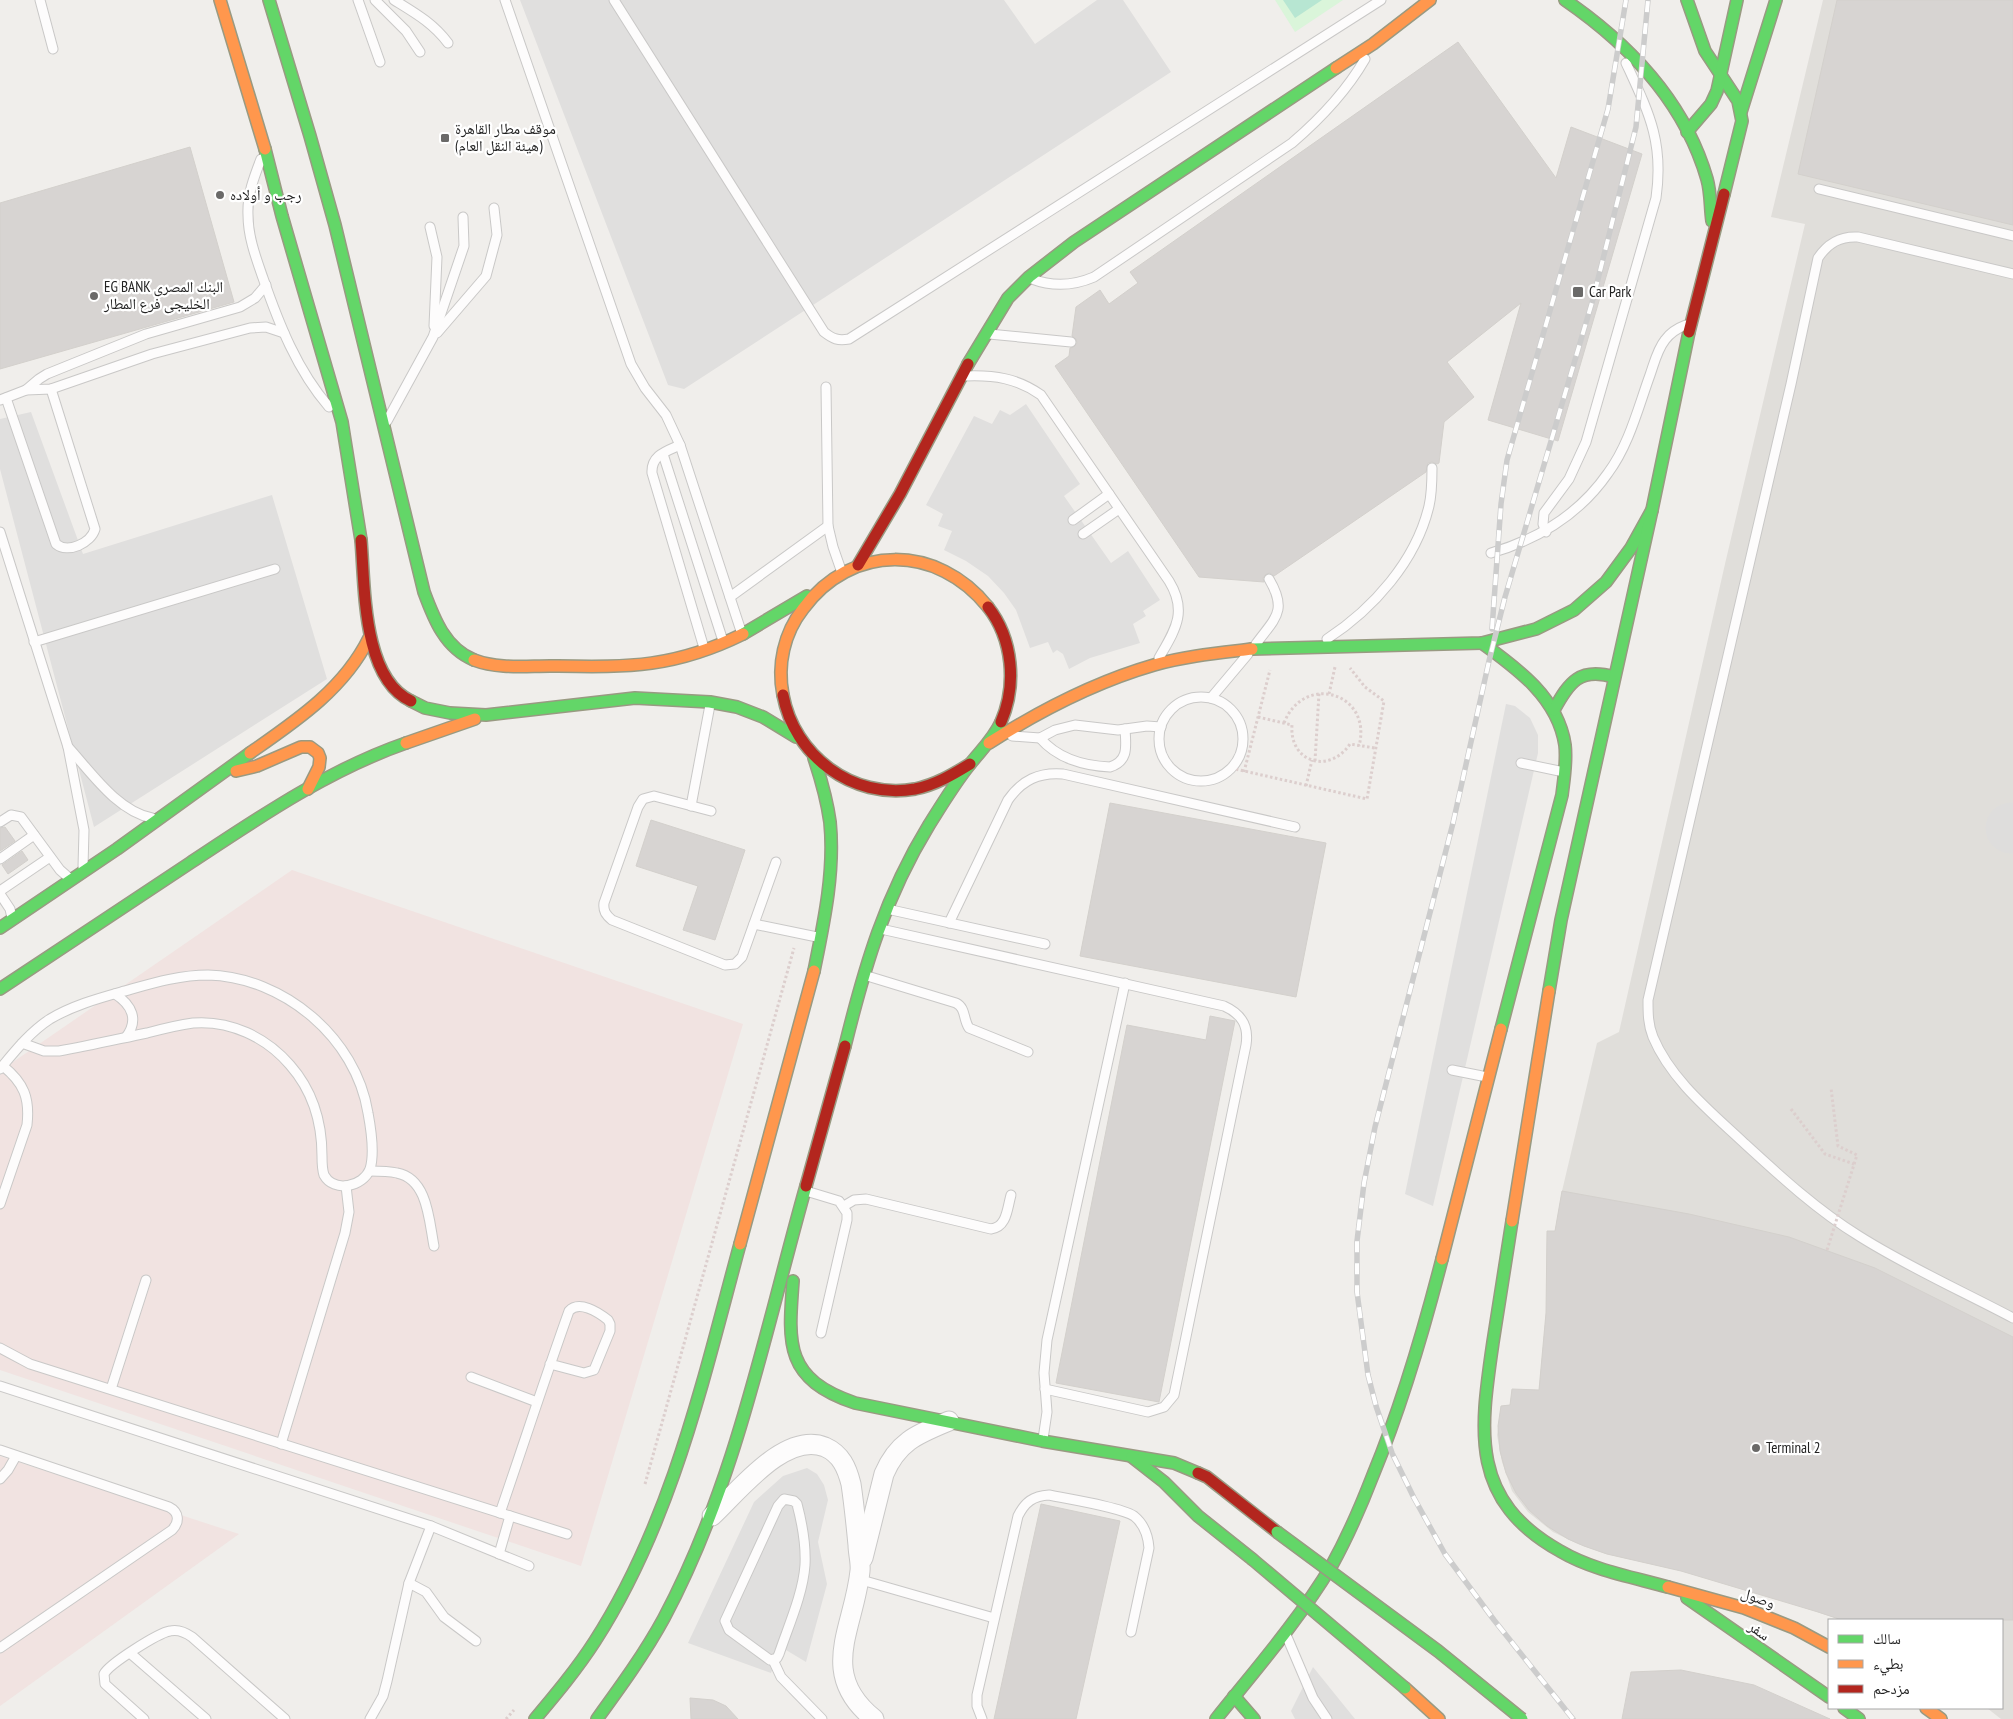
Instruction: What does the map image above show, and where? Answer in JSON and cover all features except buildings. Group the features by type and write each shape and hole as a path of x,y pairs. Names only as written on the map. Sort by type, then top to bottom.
{"main road":[{"path":"220,0 265,147 287,234 342,422 359,521 369,638 379,665 390,684 406,699 425,708 450,713 486,715 635,698 710,702 737,707 763,717 796,736"},
{"path":"269,0 323,182 428,603 443,635 461,655 484,664 498,666 614,667 674,660 705,650 742,633 816,590 842,572 858,565 885,559 911,560 937,566 961,579 981,596 997,617 1007,642 1011,668 1010,695 1002,720 989,744"},
{"path":"858,565 900,494 984,333 1008,298 1029,278 1074,242 1374,44 1430,0"},
{"path":"1565,0 1614,38 1662,89 1687,132 1707,180 1714,237"},
{"path":"1687,0 1705,51 1721,78 1738,101 1741,112"},
{"path":"1687,132 1711,104 1721,78 1737,0"},
{"name":"وصول","path":"1776,0 1741,112 1742,121 1691,323 1652,510 1561,920 1504,1260 1482,1415 1482,1434 1490,1472 1497,1490 1507,1507 1533,1535 1565,1556 1744,1608 1794,1628 1828,1646"},
{"path":"597,1719 648,1645 672,1606 711,1517 734,1450 759,1364 803,1191 834,1088 878,928 885,908 911,856 970,764 989,744 1032,716 1069,697 1112,679 1155,665 1200,656 1252,649 1482,643 1536,629 1574,610 1606,582 1631,548 1652,510"},
{"path":"816,590 796,615 783,644 779,676 783,708 796,736 814,758 837,776 863,787 891,791 919,789 946,779 970,764"},
{"path":"0,928 78,877 158,820 329,692 356,662 369,638"},
{"path":"1216,1719 1285,1632 1343,1544 1360,1508 1394,1422 1420,1344 1529,926 1567,772 1566,749 1562,730 1554,710 1542,693 1507,660 1482,643"},
{"path":"1554,710 1565,690 1578,677 1596,672 1614,677"},
{"path":"0,989 246,826 308,789 378,753 486,715"},
{"path":"221,774 257,766 301,747 310,747 318,753 320,762 308,789"},
{"path":"535,1719 569,1678 600,1633 635,1568 665,1502 690,1429 811,986 820,938 829,874 831,840 823,786 814,758"},
{"path":"794,1229 796,1260 790,1334 796,1356 806,1375 820,1388 836,1398 855,1403 1042,1440 1165,1461 1192,1469 1224,1490 1277,1532 1438,1651 1522,1719"},
{"path":"1131,1456 1164,1482 1206,1524 1405,1688 1438,1719"},
{"name":"سفر","path":"1672,1588 1828,1697"},
{"path":"1234,1696 1254,1719"},
{"path":"1845,1709 1859,1719"},
{"path":"1927,1709 1941,1719"}],"street":[{"path":"874,1719 857,1704 850,1692 842,1666 842,1652 884,1474 888,1464 905,1443 917,1435 949,1421"},
{"path":"711,1517 778,1455 795,1446 808,1443 820,1445 836,1453 848,1471 859,1575"}],"lane":[{"path":"40,0 53,49"},
{"path":"358,0 380,62"},
{"path":"375,0 406,31 420,52"},
{"path":"394,0 427,20 439,31 448,44"},
{"path":"505,0 631,364 645,388 666,415 680,445 742,633"},
{"path":"614,0 824,332 831,338 839,340 849,339 1382,0"},
{"path":"1546,532 1543,524 1544,513 1569,479 1586,442 1656,198 1659,177 1656,135 1650,115 1614,38"},
{"path":"1029,278 1040,282 1064,285 1094,277 1292,143 1338,98 1374,44"},
{"path":"265,147 252,182 248,214 249,232 284,333 307,379 342,422"},
{"path":"1819,189 2013,236"},
{"path":"433,336 486,276 497,235 494,208"},
{"path":"383,428 433,336 464,246 463,217"},
{"path":"430,226 437,258 433,336"},
{"path":"2013,274 1858,237 1840,238 1831,243 1818,258 1791,384 1648,1000 1648,1019 1658,1048 1669,1066 1684,1084 1715,1117 1811,1202 1838,1222 1878,1247 2013,1318"},
{"path":"26,390 39,378 47,374 115,346 171,326 240,307 255,298 266,284"},
{"path":"1491,553 1519,545 1546,532 1570,516 1591,496 1609,473 1624,447 1660,348 1672,332 1691,323"},
{"path":"51,389 95,529 90,540 66,548 56,544 3,399 26,390 51,389 152,354 250,328 266,327 284,333"},
{"path":"984,333 1071,342"},
{"path":"961,376 1009,379 1021,383 1041,395 1169,581 1177,597 1179,614 1175,630 1155,665"},
{"path":"826,387 828,526 842,572"},
{"path":"680,445 654,460 652,473 705,650"},
{"path":"663,454 724,642"},
{"path":"1316,646 1358,616 1377,597 1398,570 1420,532 1429,507 1432,488 1432,468"},
{"path":"1073,520 1109,494"},
{"path":"1082,534 1119,508"},
{"path":"730,597 828,526"},
{"path":"0,532 68,747 84,830 85,847 78,877 64,874 18,815 11,815 0,822"},
{"path":"34,642 275,569"},
{"path":"1211,698 1252,649 1274,619 1279,608 1278,597 1269,579"},
{"path":"1195,698 1211,698 1220,702 1235,714 1242,732 1241,751 1231,768 1214,779 1194,780 1176,772 1163,756 1160,747 1161,727 1172,709 1180,703 1195,698"},
{"path":"691,806 710,702"},
{"path":"1002,736 1040,738 1055,730 1075,725 1125,729 1147,726 1161,727"},
{"path":"1040,738 1052,750 1070,759 1110,767 1116,765 1124,758 1126,752 1125,729"},
{"path":"68,747 122,805 136,814 158,820"},
{"path":"1521,763 1567,772"},
{"path":"949,922 1008,800 1020,786 1037,776 1049,773 1063,774 1295,828"},
{"path":"711,811 654,796 640,803 604,903 604,911 612,920 725,965 735,964 742,957 776,862"},
{"path":"0,859 34,835"},
{"path":"11,921 10,910 0,893 50,857"},
{"path":"885,908 1045,944"},
{"path":"754,924 820,938"},
{"path":"878,928 1125,983 1232,1010 1244,1021 1247,1029 1246,1045 1174,1395 1164,1407 1148,1412 1045,1389"},
{"path":"0,1204 27,1125 28,1114 27,1103 16,1076 1,1067 22,1043 50,1019 82,1004 173,978 210,975 241,980 292,1001 324,1026 341,1048 358,1077 365,1097 370,1126 370,1171"},
{"path":"864,975 956,1003 963,1008 965,1023 969,1028 1028,1052"},
{"path":"1042,1440 1047,1412 1044,1356 1125,983"},
{"path":"115,994 129,1004 132,1012 132,1025 126,1037"},
{"path":"22,1043 44,1051 59,1051 181,1025 203,1023 225,1025 259,1038 285,1059 304,1084 320,1127 324,1175 337,1186 354,1184 370,1171 399,1173 415,1183 425,1203 434,1246"},
{"path":"1452,1070 1489,1077"},
{"path":"281,1444 346,1233 348,1212 346,1186"},
{"path":"803,1191 833,1198 844,1206 847,1220 821,1333"},
{"path":"844,1206 854,1200 866,1199 990,1230 995,1229 1003,1222 1011,1195"},
{"path":"111,1389 146,1280"},
{"path":"500,1513 537,1402 550,1364 569,1311 572,1308 582,1306 608,1320 610,1331 594,1370 584,1373 550,1364"},
{"path":"0,1348 30,1364 566,1534"},
{"path":"471,1377 537,1402"},
{"path":"0,1386 431,1526 529,1566"},
{"path":"0,1450 169,1507 176,1513 178,1522 172,1530 0,1648"},
{"path":"0,1479 16,1456"},
{"path":"982,1719 977,1706 977,1695 1018,1516 1022,1507 1030,1500 1039,1496 1049,1495 1127,1512 1141,1523 1148,1539 1148,1548 1131,1632"},
{"path":"784,1499 789,1499 794,1501 798,1509 805,1553 805,1566 803,1579 780,1654 773,1660 767,1659 729,1630 725,1621 778,1506 784,1499"},
{"path":"499,1554 510,1516"},
{"path":"370,1719 383,1696 409,1583 431,1526"},
{"path":"859,1575 994,1618"},
{"path":"409,1583 426,1592 444,1617 476,1641"},
{"path":"144,1719 109,1687 104,1679 104,1674 110,1665 168,1631 176,1630 187,1634 285,1719"},
{"path":"1285,1632 1313,1698 1327,1719"},
{"path":"130,1653 206,1719"},
{"path":"773,1660 781,1677 822,1719"}],"path":[{"path":"1231,768 1367,799 1384,701 1365,687 1347,663"},
{"path":"1326,664 1342,664"},
{"path":"1329,694 1336,664"},
{"path":"1244,772 1271,668"},
{"path":"1284,723 1293,706 1300,699 1319,693 1338,696 1354,709 1361,726 1359,746"},
{"path":"1306,786 1314,760 1319,693"},
{"path":"1258,717 1292,725 1293,740 1296,748 1301,754 1314,760 1324,762 1339,757 1350,744 1376,748"},
{"path":"642,1494 798,933"},
{"path":"1827,1250 1857,1155 1838,1146 1832,1088"},
{"path":"1791,1109 1825,1154 1854,1164"},
{"path":"506,1719 518,1704"}],"shaded area":[{"path":"520,0 1004,0 1035,44 1097,0 1123,0 1171,72 684,389 668,385"},
{"path":"1823,0 2013,0 2013,1719 2001,1719 1988,1709 2003,1709 2003,1619 1839,1619 1681,1571 1606,1554 1578,1544 1553,1532 1528,1512 1512,1491 1502,1462 1497,1435 1501,1406 1510,1405 1512,1389 1539,1390 1546,1313 1547,1231 1555,1231 1562,1191 1597,1043 1619,1032 1725,564 1805,224 1771,217"},
{"path":"1026,404 1080,484 1064,496 1111,563 1128,551 1160,600 1143,611 1146,616 1133,624 1140,643 1090,658 1069,669 1063,654 1057,650 1053,653 1048,642 1030,648 1016,610 1004,593 988,576 966,561 944,550 952,531 938,526 943,514 926,505 974,416 992,424 1000,410 1010,415"},
{"path":"31,412 83,554 272,495 327,679 94,827 0,469 0,419"},
{"path":"1506,704 1515,706 1530,718 1538,735 1538,753 1433,1206 1405,1194"},
{"path":"292,870 743,1024 581,1566 0,1370 0,1071"},
{"path":"0,1456 239,1534 0,1706"},
{"path":"807,1468 817,1474 824,1485 828,1500 818,1542 827,1584 806,1662 781,1647 771,1673 688,1643 754,1502 783,1476"},
{"path":"1313,1667 1355,1719 1295,1719 1291,1711"}],"green space":[{"path":"1275,0 1343,0 1295,32"},
{"path":"1283,0 1322,0 1295,18"}],"railway":[{"path":"1492,629 1501,504 1507,460 1608,109 1626,0"},
{"path":"1573,1719 1494,1620 1445,1554 1392,1453 1368,1375 1357,1292 1357,1241 1364,1183 1375,1127 1453,823 1505,597 1593,299 1636,127 1648,0"}],"traffic: fast":[{"path":"269,0 335,225 424,592 442,632 455,648 474,660"},
{"path":"1565,0 1589,17 1632,56 1652,78 1685,125 1707,179 1712,221"},
{"path":"1687,0 1705,51 1738,101 1742,121 1724,194"},
{"path":"1687,132 1711,104 1717,91 1737,0"},
{"path":"1741,112 1776,0"},
{"path":"968,364 1008,298 1029,277 1074,242 1336,68"},
{"path":"265,149 282,216 342,422 361,540"},
{"path":"1252,649 1482,643 1536,629 1574,610 1606,582 1631,548 1652,510 1689,332"},
{"path":"1549,991 1561,920 1652,510"},
{"path":"743,634 807,596"},
{"path":"1482,643 1522,674 1545,699 1561,728 1566,751 1562,795 1501,1029"},
{"path":"1554,710 1565,692 1577,679 1592,674 1614,677"},
{"path":"411,701 425,708 450,713 486,715 635,698 710,702 737,707 763,717 796,737"},
{"path":"845,1046 869,959 888,905 900,879 947,796 990,740 1001,722"},
{"path":"0,989 294,796 349,767 406,743"},
{"path":"0,928 117,849 250,753"},
{"path":"814,758 827,806 831,840 828,896 814,971"},
{"path":"597,1719 657,1631 689,1567 711,1514 747,1406 806,1186"},
{"path":"1512,1221 1488,1374 1485,1405 1484,1434 1488,1461 1495,1486 1509,1509 1530,1531 1560,1551 1572,1558 1599,1568 1668,1587"},
{"path":"535,1719 574,1671 595,1641 622,1595 645,1547 665,1499 698,1398 740,1244"},
{"path":"1216,1719 1306,1605 1332,1565 1354,1521 1384,1449 1403,1395 1442,1259"},
{"path":"793,1281 791,1324 792,1341 796,1357 803,1371 815,1383 832,1393 855,1403 1042,1441 1174,1463 1198,1473"},
{"path":"1132,1457 1164,1482 1198,1516 1252,1559"},
{"path":"1277,1532 1438,1651 1522,1719"},
{"path":"1252,1559 1405,1688"},
{"path":"1687,1598 1828,1696"},
{"path":"1234,1696 1254,1719"},
{"path":"1845,1709 1859,1719"}],"traffic: slow":[{"path":"220,0 265,149"},
{"path":"1336,68 1373,44 1430,0"},
{"path":"783,695 781,684 782,661 787,639 796,618 823,587 845,572 869,563 895,560 920,563 945,571 968,586 988,607"},
{"path":"474,660 492,665 511,666 626,666 648,664 694,654 743,634"},
{"path":"250,753 317,703 346,673 359,656 369,638"},
{"path":"989,743 1028,719 1069,698 1132,672 1178,659 1252,649"},
{"path":"406,743 475,719"},
{"path":"236,771 257,766 301,747 310,747 318,753 320,758 319,767 308,789"},
{"path":"740,1244 814,971"},
{"path":"1512,1221 1549,991"},
{"path":"1442,1259 1501,1029"},
{"path":"1668,1587 1744,1608 1794,1628 1828,1646"},
{"path":"1405,1688 1439,1719"},
{"path":"1927,1709 1941,1719"}],"traffic: jam":[{"path":"1689,332 1724,194"},
{"path":"858,565 900,494 968,364"},
{"path":"361,540 366,605 369,629 375,652 383,673 395,689 411,701"},
{"path":"988,607 1003,633 1010,663 1009,693 1001,722"},
{"path":"783,695 789,717 799,737 813,754 830,769 848,780 869,787 892,791 915,789 950,776 970,764"},
{"path":"806,1186 845,1046"},
{"path":"1198,1473 1207,1477 1277,1532"}],"place":[{"name":"موقف مطار القاهرة (هيئة النقل العام)","path":"445,138"},
{"name":"رجب و أولاده","path":"220,195"},
{"name":"Car Park","path":"1578,292"},
{"name":"EG BANK البنك المصرى الخليجى فرع المطار","path":"94,296"},
{"name":"Terminal 2","path":"1756,1448"}]}
